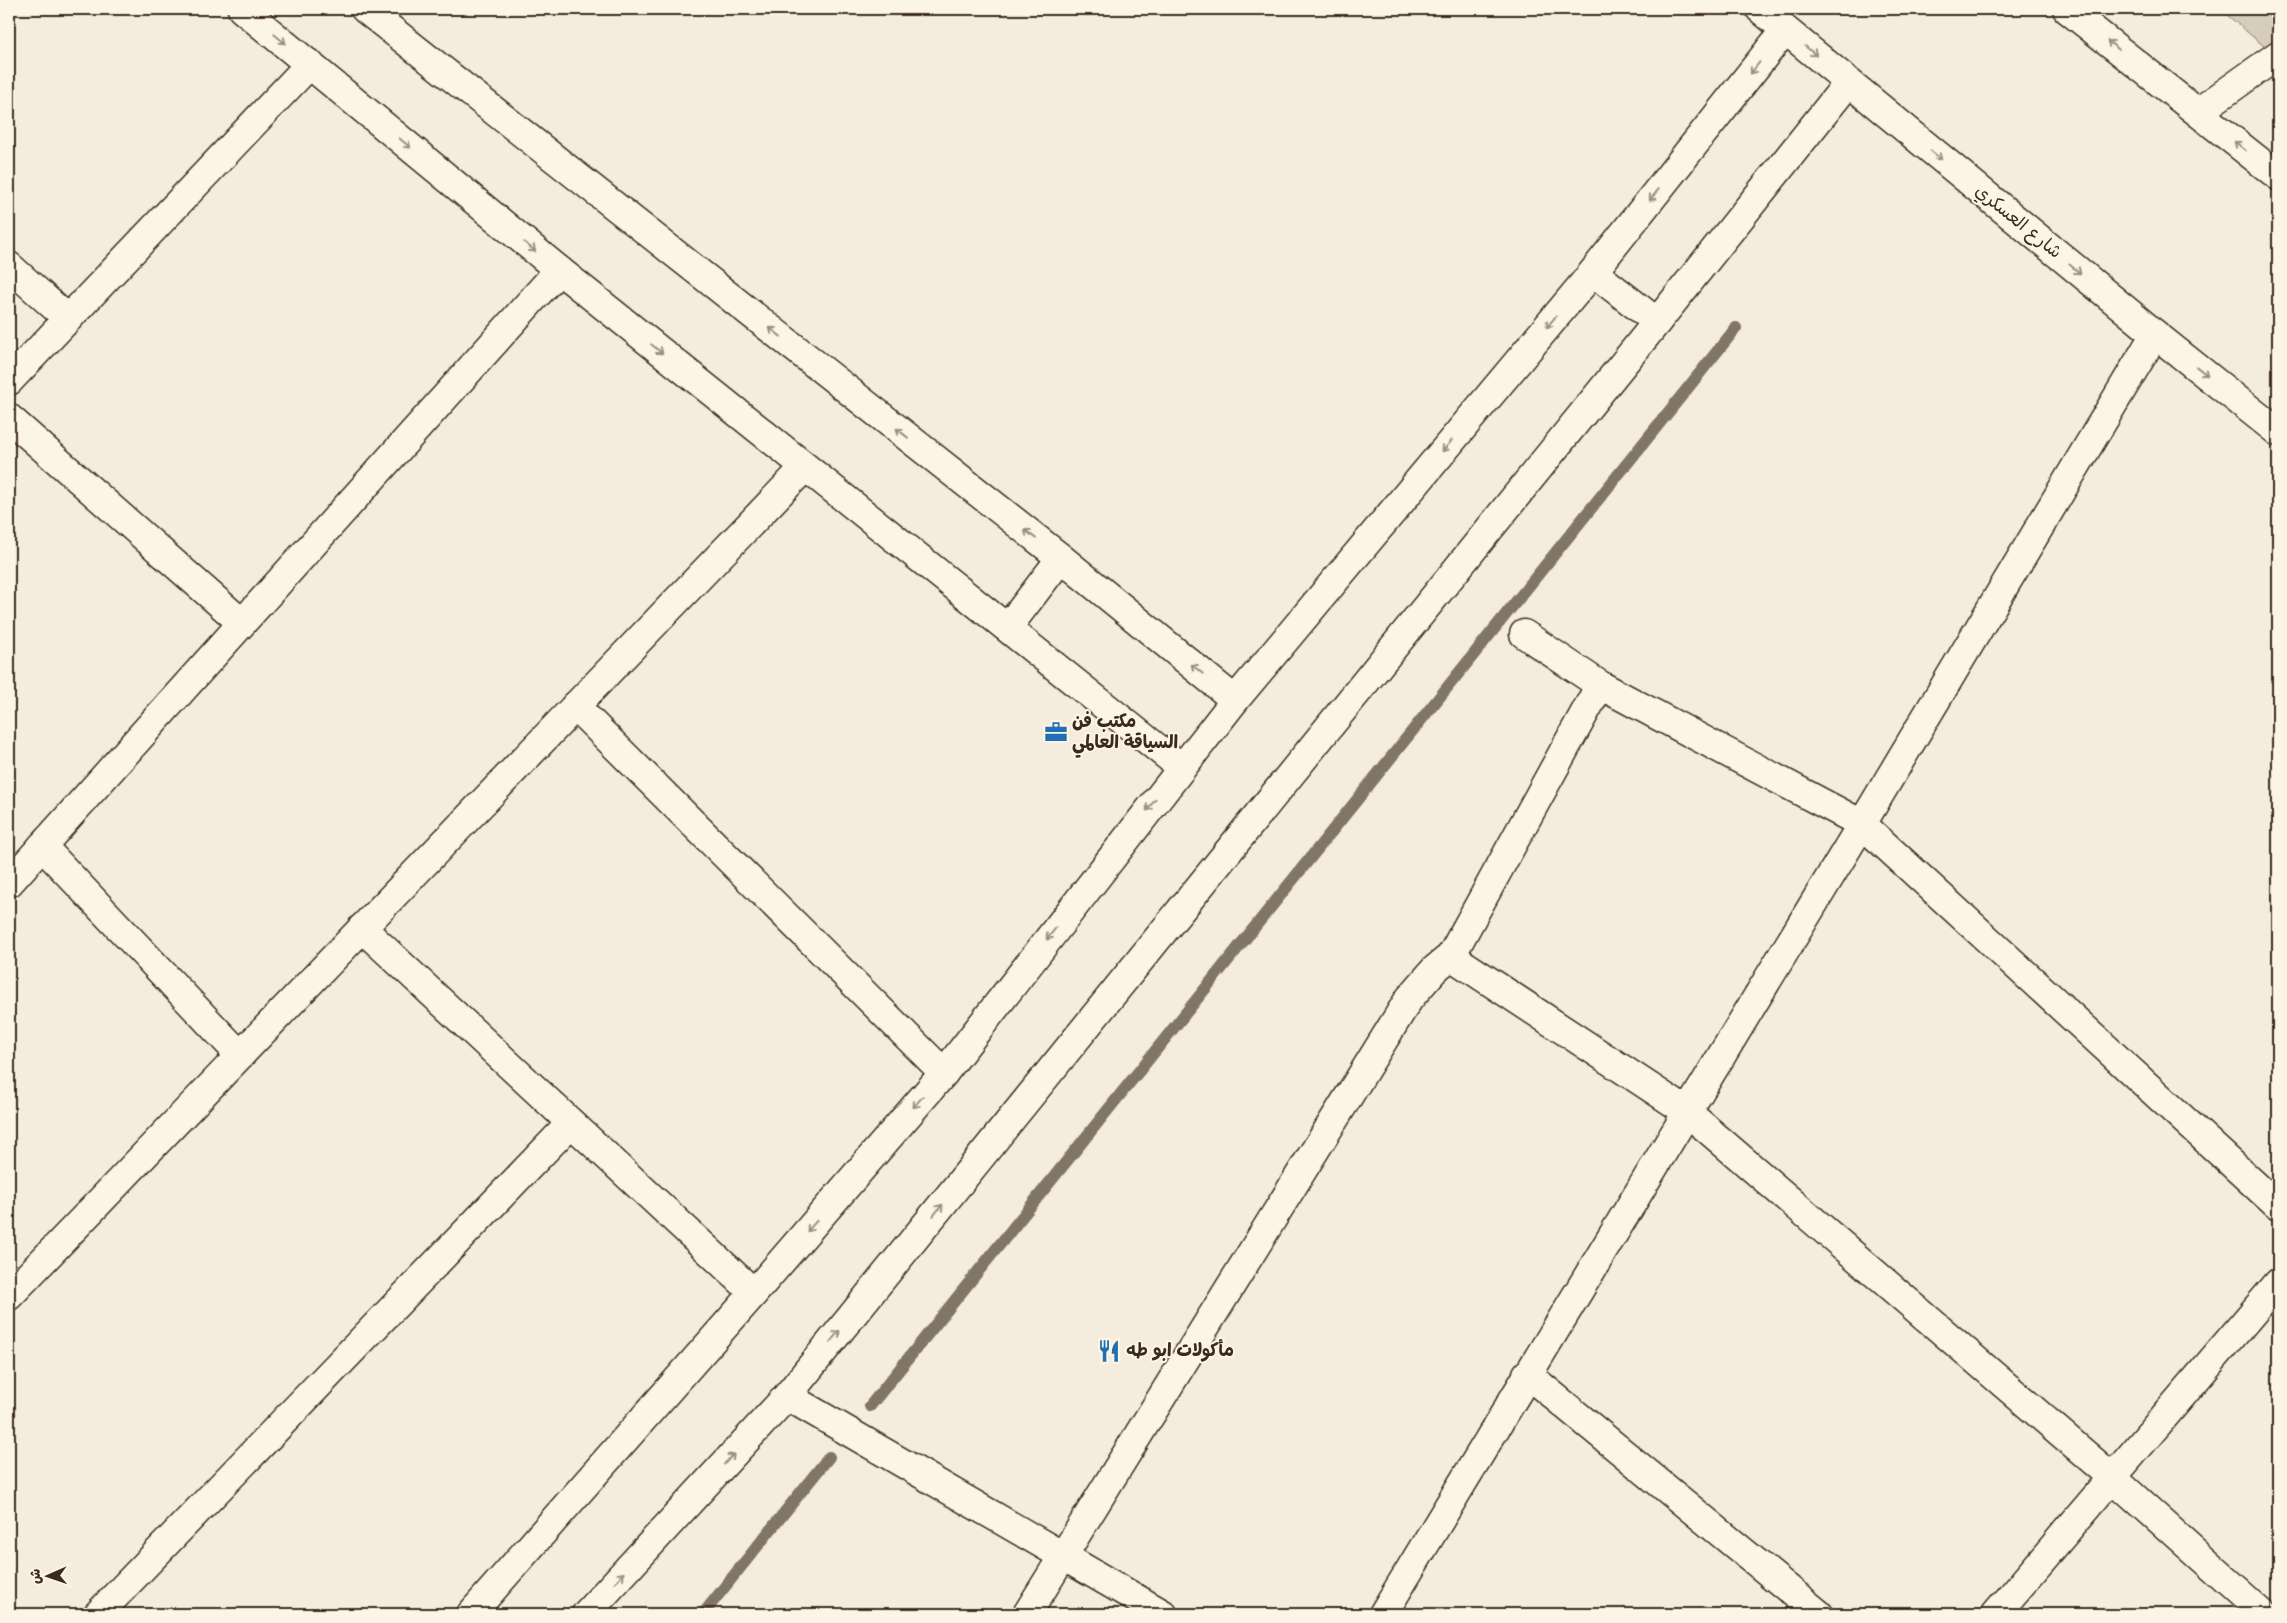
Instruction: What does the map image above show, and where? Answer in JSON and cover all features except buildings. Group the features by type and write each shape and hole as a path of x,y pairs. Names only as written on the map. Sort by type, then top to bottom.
{"street":[{"path":"242,9 559,270 1181,767"},
{"path":"365,9 1061,558 1235,700"},
{"name":"شارع العسكري","path":"1760,9 2155,334 2278,432"},
{"path":"2067,9 2278,176"},
{"path":"471,1614 754,1293 944,1073 1235,700 1593,272 1785,30"},
{"path":"2198,112 2278,55"},
{"path":"9,381 310,64"},
{"path":"586,1614 787,1396 1657,322 1848,83"},
{"path":"9,266 68,319"},
{"path":"9,883 559,270"},
{"path":"1593,272 1657,322"},
{"path":"1383,1614 1686,1111 1862,824 2155,334"},
{"path":"9,418 242,623"},
{"path":"9,1296 805,467"},
{"path":"1008,627 1061,558"},
{"path":"1524,634 1600,686 1862,824 2278,1206"},
{"path":"1027,1614 1409,999 1435,969 1451,956 1600,686"},
{"path":"575,706 944,1073"},
{"path":"42,846 240,1055"},
{"path":"362,928 754,1293"},
{"path":"1451,956 1686,1111 2112,1478 2264,1614"},
{"path":"98,1614 571,1123"},
{"path":"1996,1614 2278,1283"},
{"path":"1527,1374 1819,1614"},
{"path":"787,1396 1163,1614"}],"shaded area":[{"path":"2220,9 2278,9 2278,58"}],"waterway":[{"path":"870,1406 1736,328"},
{"path":"703,1614 829,1457"}],"place":[{"name":"مكتب فن السياقة العالمي","path":"1056,732"},
{"name":"مأكولات ابو طه","path":"1109,1351"}]}
